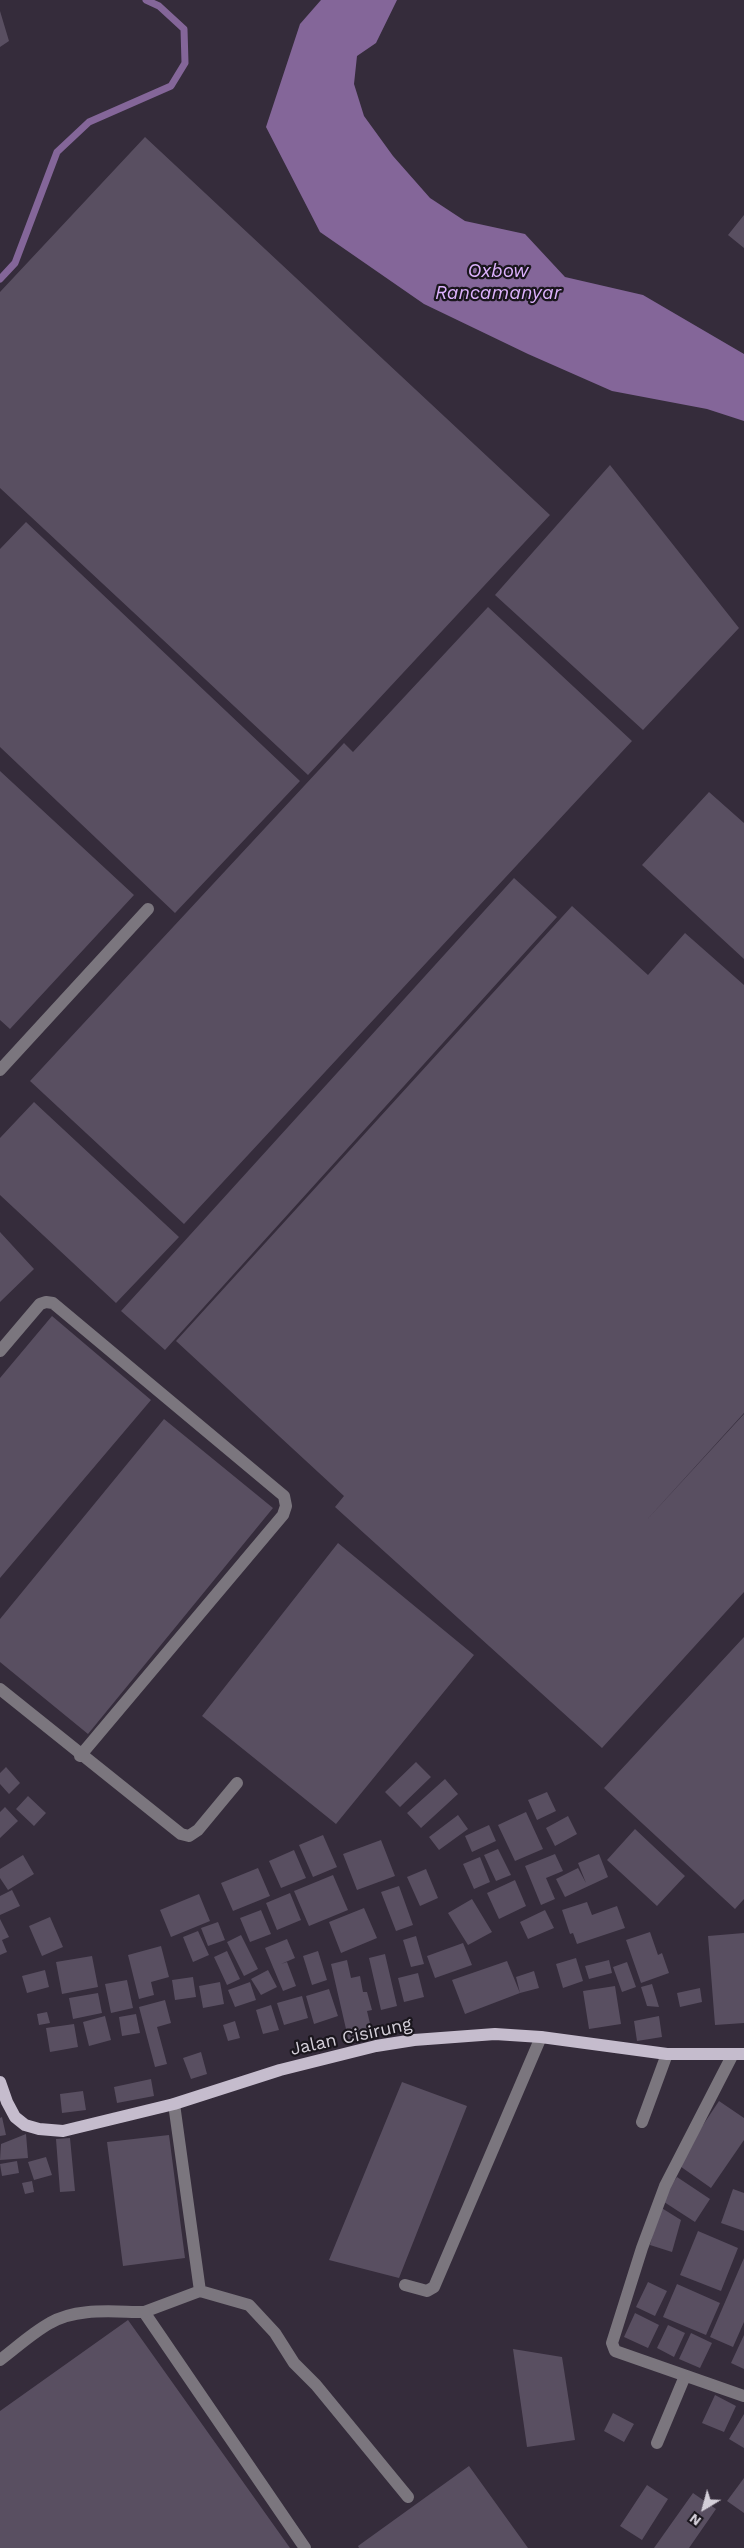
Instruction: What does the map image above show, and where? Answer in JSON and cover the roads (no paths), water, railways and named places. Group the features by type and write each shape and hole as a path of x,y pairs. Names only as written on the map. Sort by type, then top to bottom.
{"main road":[{"name":"Jalan Cisirung","path":"0,2082 6,2102 15,2118 25,2125 39,2129 63,2131 174,2104 280,2070 376,2046 443,2037 495,2034 540,2037 667,2054 738,2054"}],"street":[{"path":"0,1070 148,910"},
{"path":"0,1351 40,1304 46,1302 54,1303 284,1496 286,1506 283,1515 80,1756"},
{"path":"0,1689 80,1756 181,1834 189,1836 198,1830 237,1783"},
{"path":"405,2285 427,2291 434,2287 540,2037"},
{"path":"642,2122 667,2054"},
{"path":"738,2054 665,2186 642,2248 612,2343 614,2351 744,2396"},
{"path":"174,2104 200,2290"},
{"path":"0,2360 51,2322 87,2312 144,2312 200,2290 249,2305 275,2334 294,2363 316,2385 408,2497"},
{"path":"144,2312 305,2548"},
{"path":"657,2443 685,2376"}],"water":[{"name":"Oxbow Rancamanyar","path":"321,0 397,0 376,43 357,56 354,84 364,116 393,156 430,198 465,221 525,234 565,277 643,295 744,354 744,421 707,409 612,391 528,354 424,304 320,232 266,127 300,24"}],"waterway":[{"path":"0,279 15,263 57,152 89,122 171,86 185,63 184,29 159,6 146,0"}]}
